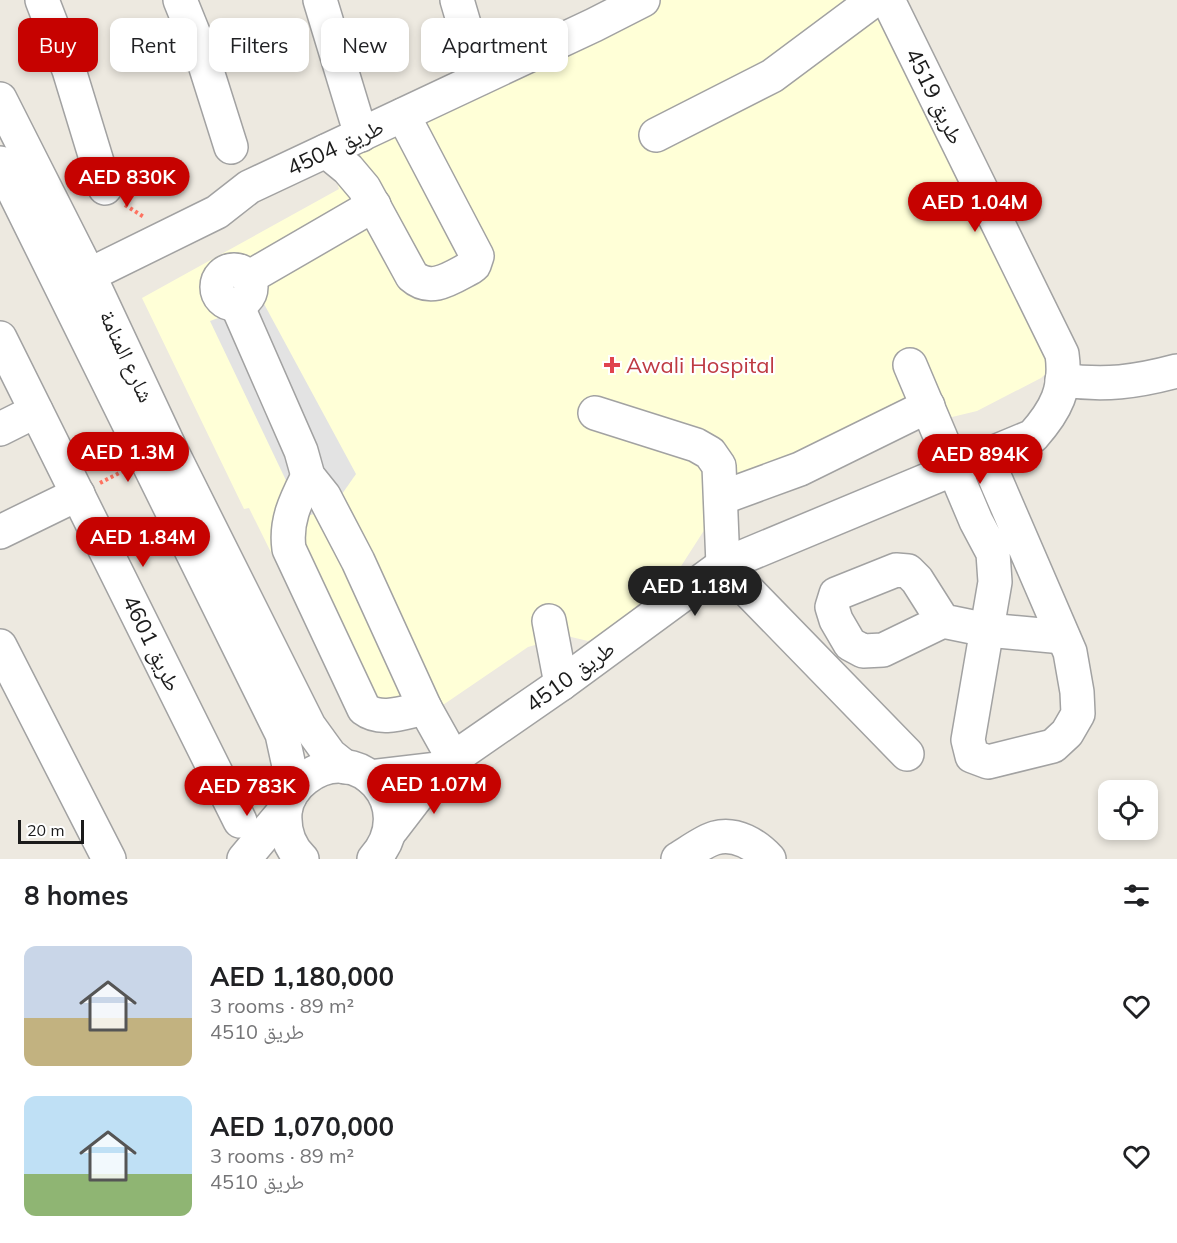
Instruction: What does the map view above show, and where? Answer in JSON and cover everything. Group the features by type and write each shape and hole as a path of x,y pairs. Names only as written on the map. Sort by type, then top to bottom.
{"street":[{"path":"42,0 69,70 105,188"},
{"path":"180,0 201,51 231,147"},
{"path":"320,0 361,135"},
{"path":"457,0 480,78"},
{"name":"طريق 4504","path":"74,272 217,212 249,188 480,78 590,13 643,0"},
{"path":"656,135 772,76 874,0"},
{"name":"طريق 4519","path":"888,0 1052,332 1062,354 1064,367 1061,394 1049,418 1033,436 955,468"},
{"name":"شارع المنامة","path":"0,99 74,272 282,734 289,766 285,826 289,841 302,859"},
{"path":"326,151 357,178 412,276 424,284 438,284 474,265 477,256 403,115"},
{"path":"0,163 39,243 47,253 74,272 159,222 214,197 249,188"},
{"path":"374,205 243,291 308,476 324,496 363,570 425,708 446,764 384,849"},
{"name":"شارع المنامة","path":"74,272 170,448 309,726 330,756 384,791 391,809 384,849"},
{"name":"طريق 4601","path":"0,338 240,820"},
{"path":"910,365 976,521 993,554 995,582 968,740 972,756 988,762 1053,746 1067,733 1078,714 1072,663 1063,637 985,455"},
{"path":"1062,380 1103,384 1143,380 1177,371"},
{"path":"722,498 800,469 928,406"},
{"path":"0,429 36,411"},
{"path":"595,413 696,445 710,453 719,466 723,565 907,754"},
{"name":"طريق 4510","path":"244,859 288,803 300,783 313,773 328,767 357,772 446,764 561,684 723,565 955,468"},
{"path":"308,476 293,505 287,532 289,549 364,709 380,717 425,708"},
{"path":"0,532 78,494"},
{"path":"549,621 561,684"},
{"path":"943,621 987,630 1063,637"},
{"path":"0,646 109,859"},
{"path":"685,857 715,838 741,839 761,850 769,859"}],"path":[{"path":"105,188 134,212 159,222"}],"shaded area":[{"name":"Awali Hospital","path":"657,0 882,0 1035,308 1049,371 1041,378 977,411 927,423 740,507 703,532 676,574 600,636 588,641 567,636 528,647 415,724 346,704 249,508 244,509 142,298 339,189 332,167 517,72 568,72 568,46"},
{"path":"263,302 356,474 335,504 311,515 302,514 210,321"}],"place":[{"name":"Awali Hospital","path":"612,365"}]}
